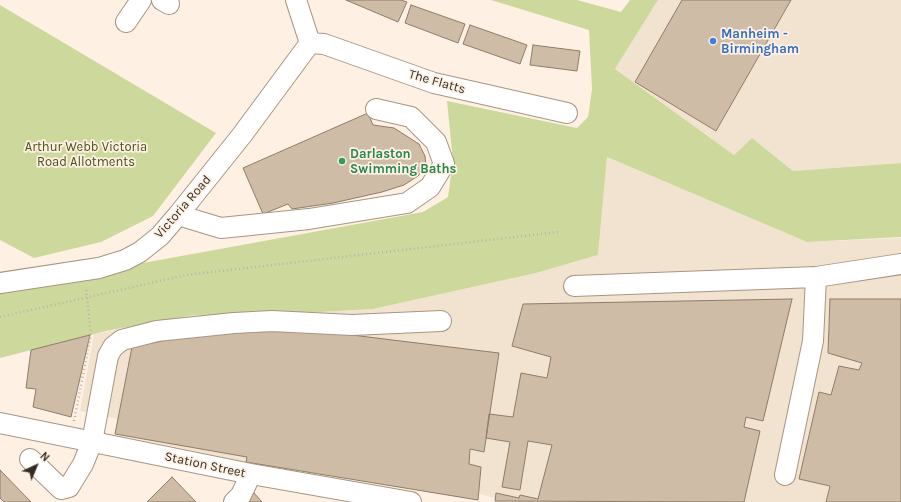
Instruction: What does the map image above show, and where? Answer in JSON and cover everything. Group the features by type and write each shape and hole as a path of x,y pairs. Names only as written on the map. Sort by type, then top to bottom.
{"street":[{"path":"126,22 141,0"},
{"path":"296,0 310,42"},
{"name":"The Flatts","path":"310,42 324,44 434,83 567,113"},
{"name":"Victoria Road","path":"0,283 84,270 125,260 140,252 160,236 178,215 247,129 310,42"},
{"path":"178,215 221,228 309,219 407,203 430,187 444,164 436,142 411,116 376,109"},
{"path":"574,286 816,277 901,264"},
{"path":"785,476 813,341 816,277"},
{"path":"30,459 61,489 65,489 69,486 84,464 92,442 108,356 113,347 122,340 157,331 234,323 272,321 352,325 441,320"},
{"name":"Station Street","path":"0,423 251,474 410,502"},
{"path":"234,502 241,495 251,474"}],"path":[{"path":"0,317 186,275 558,232"},
{"path":"71,438 92,335 84,270"}],"shaded area":[{"path":"658,0 901,0 901,163 793,171 752,138 734,155 615,69"},
{"path":"607,157 807,242 901,238 901,502 500,502 495,501 495,498 479,494 478,500 246,462 115,434 118,419 80,411 94,334 194,315 267,315 373,309 536,273 598,255"}],"green space":[{"path":"491,0 577,0 621,12 630,0 658,0 615,69 734,155 752,138 793,171 901,163 901,237 807,242 607,157 598,255 536,273 373,309 267,315 194,315 106,331 0,358 0,289 423,212 448,197 453,161 447,101 577,128 588,117 592,89 589,30"},
{"name":"Arthur Webb Victoria Road Allotments","path":"0,5 216,133 153,216 101,242 34,258 0,240"}],"building":[{"path":"346,0 401,0 407,2 398,22"},
{"name":"Manheim - Birmingham","path":"682,0 791,0 716,131 635,82"},
{"path":"411,5 465,24 458,43 405,23"},
{"path":"470,25 527,45 520,64 463,44"},
{"path":"533,45 580,51 577,71 530,65"},
{"name":"Darlaston Swimming Baths","path":"368,113 373,125 394,128 419,144 425,156 426,166 418,176 404,185 382,192 333,203 292,209 288,204 263,214 243,168"},
{"path":"792,299 763,421 746,417 744,427 760,431 744,502 495,501 496,493 519,498 520,495 538,499 552,445 528,441 520,490 502,487 510,442 486,438 489,414 513,417 521,373 547,378 551,357 512,346 523,304"},
{"path":"830,299 901,299 901,502 826,502 830,486 799,479 819,392 831,395 839,366 859,370 862,363 828,353"},
{"path":"286,327 499,353 484,452 470,449 469,464 481,467 478,500 246,462 247,457 115,434 132,347 207,332"},
{"path":"90,335 71,417 33,407 36,389 26,388 31,350"},
{"path":"0,470 31,502 4,502 0,498"},
{"path":"172,477 196,502 147,502"},
{"path":"254,493 262,502 245,502"}],"place":[{"name":"Manheim - Birmingham","path":"713,41"},
{"name":"Darlaston Swimming Baths","path":"342,161"}]}
